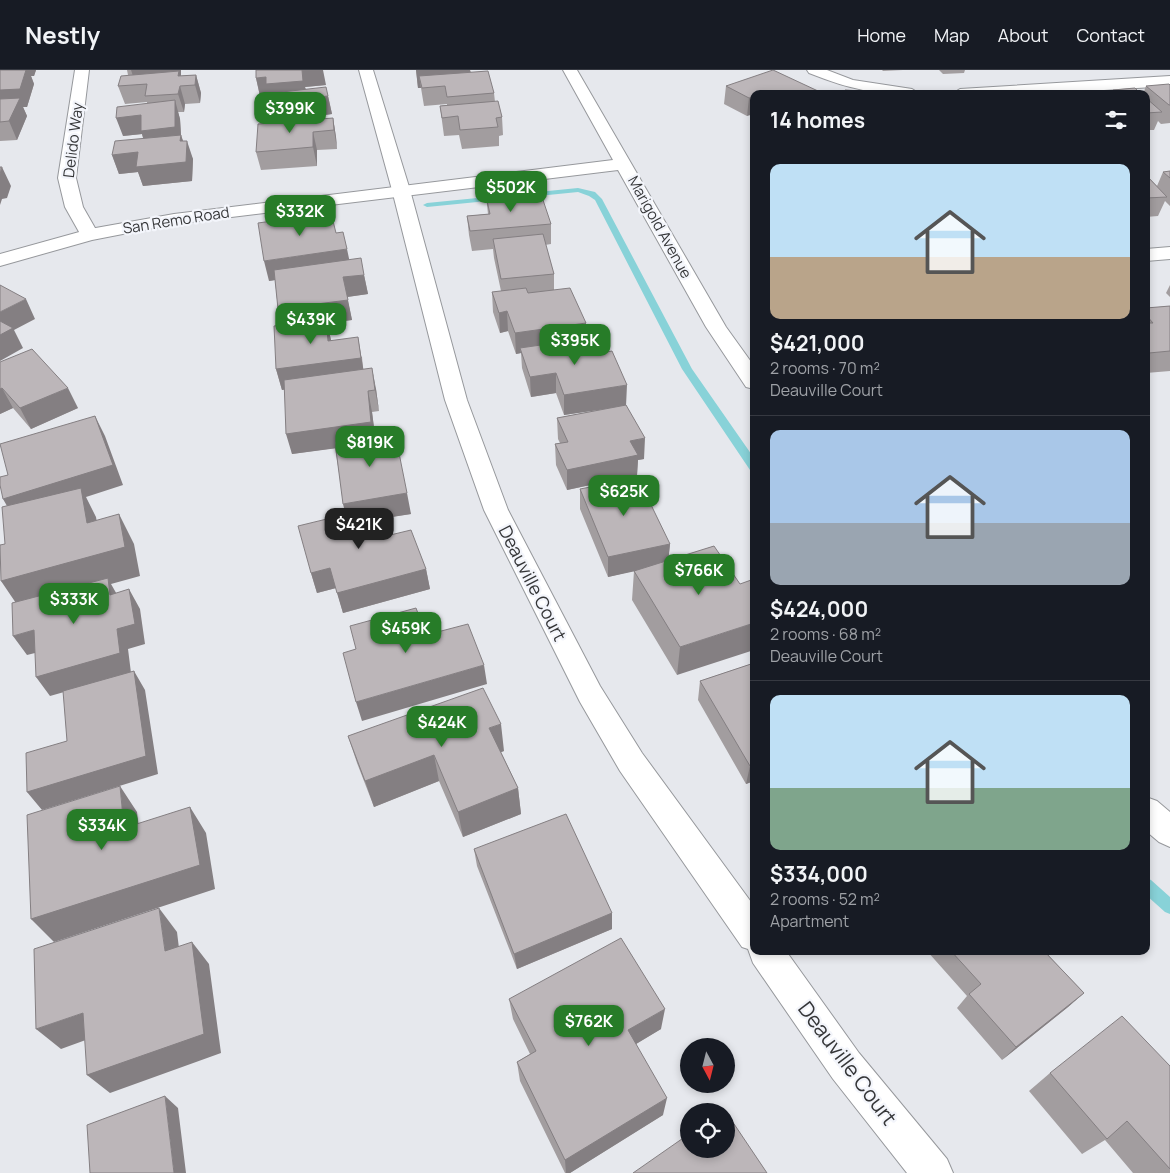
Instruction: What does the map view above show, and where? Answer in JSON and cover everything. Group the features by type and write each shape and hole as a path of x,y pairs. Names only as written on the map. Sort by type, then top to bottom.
{"street":[{"name":"Delido Way","path":"82,70 66,178 74,207 90,236"},
{"name":"Deauville Court","path":"366,70 401,190 456,400 496,510 557,632 631,762 750,929"},
{"name":"Marigold Avenue","path":"570,70 716,327 750,376"},
{"path":"814,70 850,84 887,90"},
{"path":"1025,90 1170,81"},
{"name":"San Remo Road","path":"0,260 90,236 174,219 624,164"},
{"path":"1150,256 1170,253"},
{"path":"1150,814 1170,832"},
{"name":"Deauville Court","path":"768,955 846,1066 933,1173"}],"building":[{"path":"0,70 26,70 20,89 0,90"},
{"path":"256,70 302,70 303,81 266,84 266,77 256,78"},
{"path":"773,70 816,90 750,90 749,98 726,86"},
{"path":"179,71 178,76 196,75 195,85 180,86 178,94 145,96 147,84 118,86 121,76"},
{"path":"488,71 494,93 447,97 445,86 422,88 419,76"},
{"path":"1169,84 1170,105 1146,86"},
{"path":"326,87 328,96 305,99 309,111 268,116 264,94"},
{"path":"1135,88 1137,90 1113,90"},
{"path":"20,98 9,121 0,122 0,99"},
{"path":"175,100 175,127 141,131 141,115 116,118 117,107"},
{"path":"498,101 502,117 496,118 498,127 460,130 458,116 442,118 440,106"},
{"path":"1150,102 1162,112 1150,113"},
{"path":"333,118 334,130 313,132 313,147 256,152 258,124"},
{"path":"181,135 180,141 187,141 186,162 136,167 138,152 112,155 115,141"},
{"path":"1170,171 1170,178 1163,172"},
{"path":"1150,179 1167,197 1150,198"},
{"path":"529,192 532,201 543,200 551,224 470,231 467,216 490,214 486,196"},
{"path":"331,213 336,233 343,232 347,249 264,261 258,223"},
{"path":"543,234 554,274 501,279 493,239"},
{"path":"361,258 364,275 343,277 348,300 278,309 274,270"},
{"path":"0,285 26,299 0,312"},
{"path":"526,288 528,293 570,288 586,323 515,333 507,311 499,313 492,292"},
{"path":"1170,306 1170,351 1150,353 1150,323 1153,323 1150,320 1150,308"},
{"path":"326,319 328,341 358,337 361,358 276,369 274,326"},
{"path":"0,321 13,328 0,335"},
{"path":"590,338 597,354 612,351 627,385 564,395 556,373 530,377 520,348"},
{"path":"32,349 68,388 20,408 2,388 0,389 0,362"},
{"path":"372,368 375,390 368,391 371,422 286,434 284,380"},
{"path":"626,405 645,438 630,441 638,455 567,470 555,444 568,442 557,418"},
{"path":"95,416 113,465 3,499 0,477 8,475 0,444"},
{"path":"395,433 407,493 343,504 335,442"},
{"path":"638,478 670,544 608,557 580,489"},
{"path":"81,488 87,523 119,514 125,547 1,581 0,545 5,544 2,507"},
{"path":"372,508 382,537 411,530 426,569 337,593 330,568 311,573 298,526"},
{"path":"714,546 740,584 750,580 750,624 680,647 634,571"},
{"path":"108,578 110,595 129,589 135,624 117,629 120,653 36,677 34,630 13,636 12,603"},
{"path":"416,608 426,635 468,624 484,665 356,702 343,653 356,649 350,626"},
{"path":"750,664 750,766 700,681"},
{"path":"134,671 146,756 27,792 26,753 67,741 63,691"},
{"path":"483,688 501,724 489,728 518,788 458,812 434,755 365,781 348,736"},
{"path":"120,786 124,828 190,807 200,865 31,919 27,815"},
{"path":"566,814 612,913 514,954 474,849"},
{"path":"159,908 165,951 192,942 204,1034 87,1075 83,1013 36,1029 34,949"},
{"path":"621,938 665,1009 628,1030 667,1098 565,1160 517,1062 536,1051 509,999"},
{"path":"955,955 1048,955 1084,993 1016,1047 969,994 981,984"},
{"path":"1122,1016 1170,1066 1170,1169 1127,1121 1107,1139 1050,1073"},
{"path":"165,1096 174,1173 90,1173 87,1125"},
{"path":"735,1125 767,1173 633,1173 680,1140 680,1158 735,1158"}],"waterway":[{"path":"427,205 578,190 592,194 598,199 687,369 750,461"},
{"path":"1150,889 1170,907"}]}
